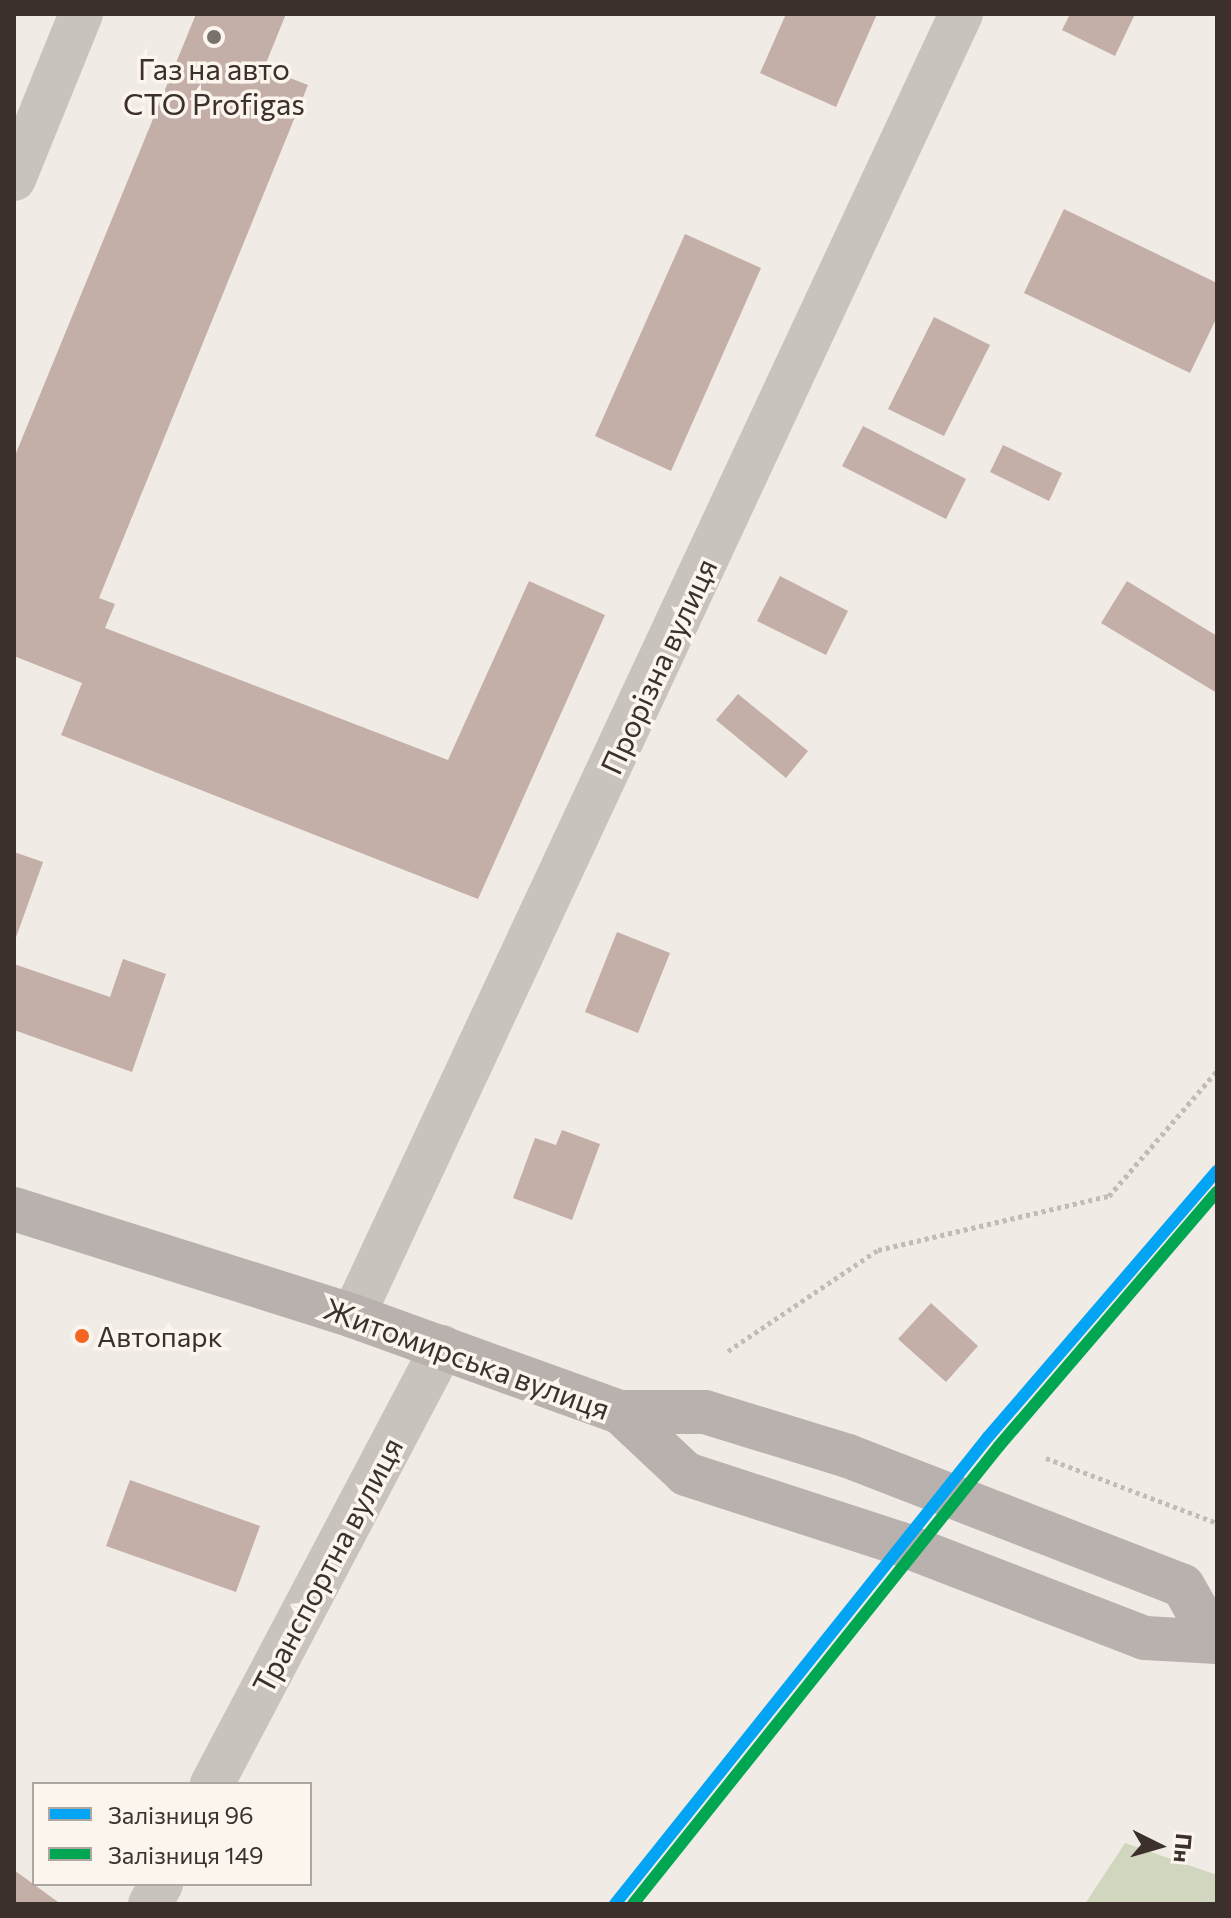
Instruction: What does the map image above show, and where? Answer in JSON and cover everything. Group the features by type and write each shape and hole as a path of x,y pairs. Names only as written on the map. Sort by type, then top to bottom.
{"main road":[{"name":"Житомирська вулиця","path":"14,1209 353,1316 620,1412 686,1474 901,1544 1145,1638 1216,1642"},
{"path":"620,1412 705,1412 848,1456 1183,1586 1216,1642"}],"street":[{"path":"14,179 81,14"},
{"name":"Прорізна вулиця","path":"353,1316 961,14"},
{"name":"Транспортна вулиця","path":"213,1782 442,1347"},
{"path":"150,1904 160,1886"}],"path":[{"path":"728,1351 878,1250 1109,1196 1217,1071"},
{"path":"1046,1458 1217,1523"}],"green space":[{"path":"1125,1843 1217,1875 1217,1904 1085,1904"}],"building":[{"path":"196,14 286,14 264,68 308,85 99,598 115,604 105,628 448,760 529,581 605,615 478,899 61,735 82,683 14,656 14,458"},
{"path":"786,14 877,14 836,107 760,73"},
{"path":"1070,14 1135,14 1115,56 1062,30"},
{"path":"1064,209 1217,283 1217,317 1190,373 1024,293"},
{"path":"685,234 761,268 671,471 595,436"},
{"path":"934,317 990,345 944,436 888,409"},
{"path":"863,426 966,479 946,519 842,466"},
{"path":"1003,445 1062,473 1049,501 990,472"},
{"path":"780,576 848,611 826,655 757,621"},
{"path":"1127,581 1217,636 1217,693 1101,623"},
{"path":"738,694 808,751 786,778 716,720"},
{"path":"14,852 43,862 14,943"},
{"path":"617,932 670,953 638,1033 585,1012"},
{"path":"123,959 166,974 132,1072 14,1030 14,964 110,997"},
{"path":"562,1130 600,1144 572,1220 513,1198 535,1138 556,1145"},
{"path":"931,1303 978,1346 946,1382 898,1339"},
{"path":"130,1480 260,1526 236,1592 106,1546"},
{"path":"14,1870 58,1902 57,1904 14,1904"}],"rail line":[{"name":"96","path":"615,1904 988,1437 1217,1171"},
{"name":"149","path":"633,1904 999,1446 1217,1192"}],"place":[{"name":"Газ на авто СТО Profigas","path":"214,37"},
{"name":"Автопарк","path":"82,1336"}]}
